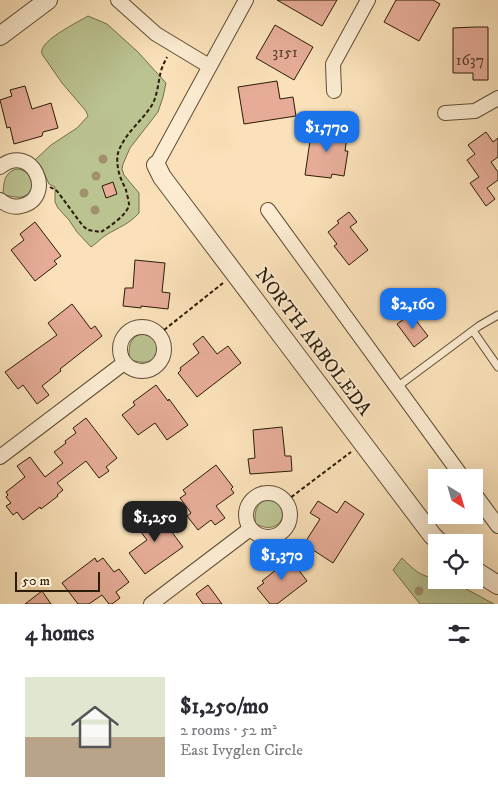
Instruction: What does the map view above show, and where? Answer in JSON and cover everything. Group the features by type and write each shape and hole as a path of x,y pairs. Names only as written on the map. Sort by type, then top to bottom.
{"street":[{"path":"0,36 48,0"},
{"path":"118,0 156,34 209,66"},
{"path":"156,166 246,0"},
{"path":"334,91 333,64 368,0"},
{"path":"445,113 475,111 498,98"},
{"path":"0,167 12,161 26,163 37,172 39,186 33,200 19,207 11,207 0,200"},
{"name":"NORTH ARBOLEDA","path":"156,166 162,177 431,534"},
{"path":"268,210 456,469"},
{"path":"138,327 146,327 153,329 159,334 165,347 161,361 156,367 150,371 135,371 128,368 124,363 120,355 120,348 125,334 138,327"},
{"path":"0,457 124,363"},
{"path":"268,492 281,496 286,501 291,517 284,531 278,535 262,537 250,529 246,515 247,508 255,497 268,492"},
{"path":"483,505 498,526"},
{"path":"151,604 250,529"},
{"path":"483,575 498,584"}],"lane":[{"path":"397,387 498,315"},
{"path":"473,331 498,367"}],"path":[{"path":"48,186 53,187 57,191 88,230 101,232 125,212 129,203 120,175 118,154 131,132 153,104 162,68 167,57"},
{"path":"159,334 224,282"},
{"path":"286,501 351,452"}],"green space":[{"path":"88,16 107,24 138,52 166,83 158,112 130,148 123,164 124,175 139,193 139,213 91,247 58,208 55,202 55,187 49,184 41,166 35,160 51,145 77,128 88,116 86,111 62,83 43,55 42,50 49,40"},
{"path":"16,169 26,173 32,182 31,191 22,197 9,196 3,193 7,175"},
{"path":"141,334 152,338 157,346 155,356 147,362 130,360 129,358 132,340"},
{"path":"267,499 276,501 281,505 283,511 279,523 273,527 265,527 255,523 258,506"},
{"path":"402,558 414,569 428,577 428,589 466,589 494,604 420,604 393,570"}],"building":[{"path":"277,0 337,0 322,26"},
{"path":"396,0 433,0 440,4 419,41 384,22"},
{"path":"275,25 313,47 294,80 256,58"},
{"path":"488,27 488,80 473,80 473,73 453,73 453,28"},
{"path":"277,81 280,99 293,97 296,116 244,124 238,87"},
{"path":"25,86 32,109 51,103 58,128 43,132 42,136 14,144 10,127 7,128 0,100 12,96 10,90"},
{"path":"312,127 348,130 345,151 348,151 344,176 332,174 331,178 305,175"},
{"path":"486,132 493,142 498,138 498,157 491,162 498,172 498,180 487,188 495,199 486,206 470,183 479,177 467,160 475,154 468,145"},
{"path":"113,182 117,194 106,198 102,186"},
{"path":"349,212 357,222 350,227 368,250 349,265 334,246 337,244 328,232 339,223 337,221"},
{"path":"35,222 61,256 54,261 57,264 35,281 11,250 24,240 20,234"},
{"path":"135,260 165,263 162,292 170,293 168,309 123,306 125,288 133,288"},
{"path":"72,304 91,329 95,326 102,336 60,369 61,371 42,386 49,395 37,404 23,385 18,389 5,372 57,335 48,323"},
{"path":"411,314 428,336 414,347 397,324"},
{"path":"203,336 217,354 228,346 241,363 197,397 178,373 181,370 180,368 199,353 193,344"},
{"path":"156,385 188,425 167,440 155,423 138,435 122,415 135,405 133,402"},
{"path":"86,418 117,458 106,467 109,471 99,478 86,461 57,483 63,490 41,509 40,507 23,520 17,512 13,515 6,506 11,503 6,497 8,495 6,492 25,477 17,466 30,457 45,477 63,463 54,452 76,433 73,428"},
{"path":"282,427 285,456 291,456 292,471 250,474 248,459 255,458 253,430"},
{"path":"216,465 233,487 231,489 234,493 216,506 225,518 215,525 211,520 198,530 187,516 191,513 180,498 186,494 183,490"},
{"path":"318,501 337,513 345,501 364,514 333,563 304,544 320,519 310,513"},
{"path":"157,512 183,547 145,574 129,553 147,540 134,523 143,516 146,520"},
{"path":"286,553 307,581 277,604 270,604 257,588 264,583 262,581 277,569 272,563"},
{"path":"95,558 97,562 103,558 114,572 119,569 129,582 116,592 120,598 112,604 109,604 102,595 89,604 78,604 62,583"},
{"path":"208,585 222,604 203,604 196,594"},
{"path":"42,591 51,604 25,604"}]}
